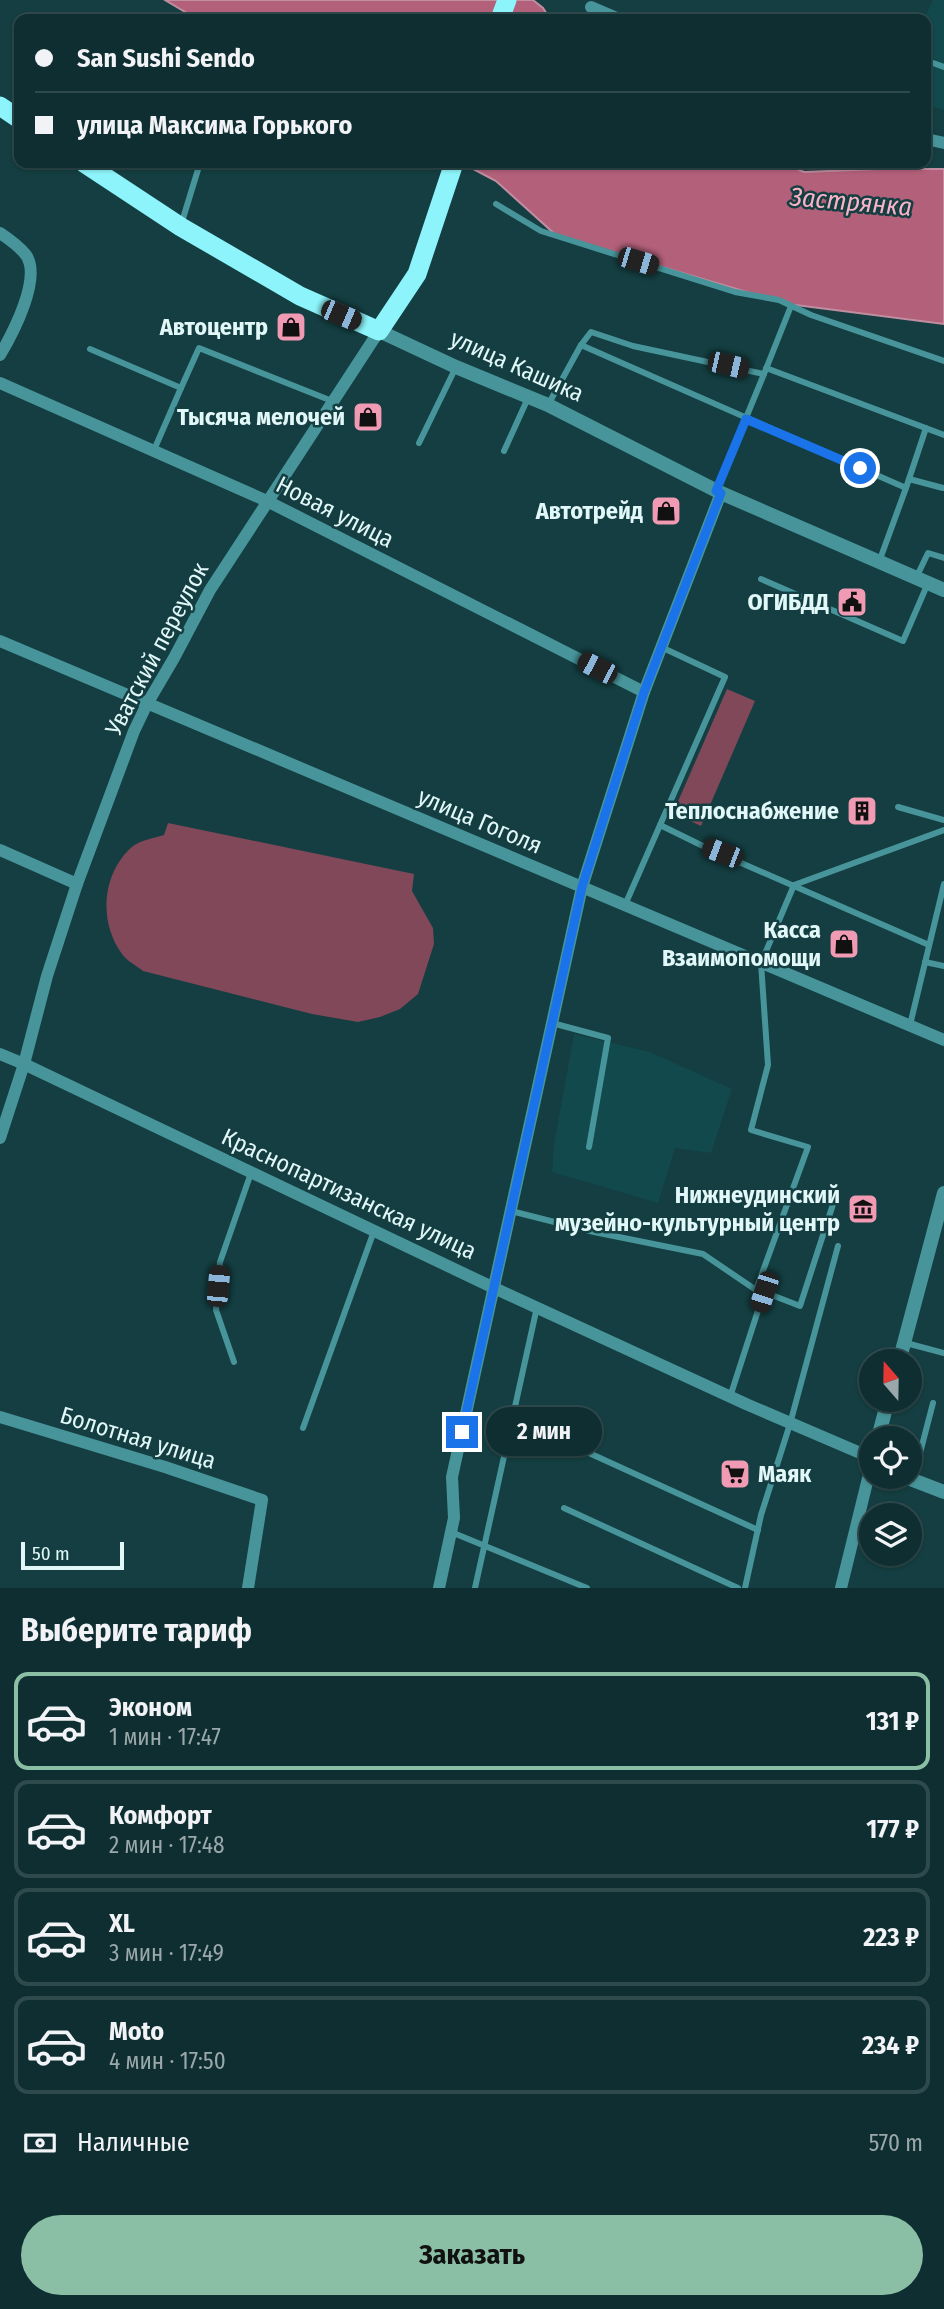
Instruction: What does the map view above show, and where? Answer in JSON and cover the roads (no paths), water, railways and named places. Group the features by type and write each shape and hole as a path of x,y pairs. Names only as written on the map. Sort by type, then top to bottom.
{"highway":[{"name":"улица Кашика","path":"92,168 181,227 300,296 379,331"},
{"path":"379,331 417,274 452,168"}],"street":[{"path":"591,7 607,14"},
{"path":"0,233 27,256 30,267 27,296 16,327 0,355"},
{"name":"улица Кашика","path":"379,331 548,405 718,492 944,590"},
{"name":"Уватский переулок","path":"0,1138 77,884 134,731 210,590 379,331"},
{"name":"Новая улица","path":"0,383 267,501 644,692"},
{"path":"439,1588 454,1518 452,1477 582,887 644,692 718,492"},
{"name":"улица Гоголя","path":"0,641 944,1041"},
{"path":"0,850 77,884"},
{"name":"Краснопартизанская улица","path":"0,1054 492,1287 859,1454"},
{"path":"902,1349 944,1193"},
{"name":"Болотная улица","path":"0,1417 165,1467 262,1500 248,1588"},
{"path":"922,1484 944,1492"},
{"path":"841,1588 865,1489"}],"lane":[{"path":"933,63 944,66"},
{"path":"181,227 199,168"},
{"path":"496,204 541,231 735,292 779,300 944,361"},
{"path":"718,492 791,306"},
{"path":"548,405 580,345 591,332 633,346 765,371 944,435"},
{"path":"580,345 906,488"},
{"path":"154,450 199,348 332,401"},
{"path":"90,349 181,388"},
{"path":"419,443 456,367"},
{"path":"505,451 529,397"},
{"path":"878,562 926,428"},
{"path":"909,479 943,488"},
{"path":"761,579 904,640 928,553 944,558"},
{"path":"625,905 725,677 661,647"},
{"path":"898,807 944,820"},
{"path":"660,825 929,945"},
{"path":"730,1397 760,1291 808,1147 751,1130 768,1065 761,963 794,885 944,830"},
{"path":"910,1026 944,884"},
{"path":"925,962 944,966"},
{"path":"552,1023 608,1038 589,1147"},
{"path":"234,1362 216,1310 220,1262 251,1173"},
{"path":"509,1211 594,1232 704,1254 760,1291 800,1306 837,1192"},
{"path":"303,1428 374,1231"},
{"path":"745,1588 758,1530 838,1246"},
{"path":"475,1588 537,1307"},
{"path":"904,1343 944,1353"},
{"path":"922,1438 933,1403"},
{"path":"589,1453 758,1530"},
{"path":"564,1508 738,1588"},
{"path":"451,1532 587,1588"}],"water":[{"path":"165,0 533,0 547,14 189,14"},
{"name":"Застрянка","path":"471,168 795,168 804,172 944,169 944,324 788,304 557,236 496,181"}],"place":[{"name":"Автоцентр","path":"291,327"},
{"name":"Тысяча мелочей","path":"368,417"},
{"name":"Автотрейд","path":"666,511"},
{"name":"ОГИБДД","path":"852,602"},
{"name":"Теплоснабжение","path":"862,811"},
{"name":"Касса Взаимопомощи","path":"844,944"},
{"name":"Нижнеудинский музейно-культурный центр","path":"863,1209"},
{"name":"Маяк","path":"735,1474"}]}
